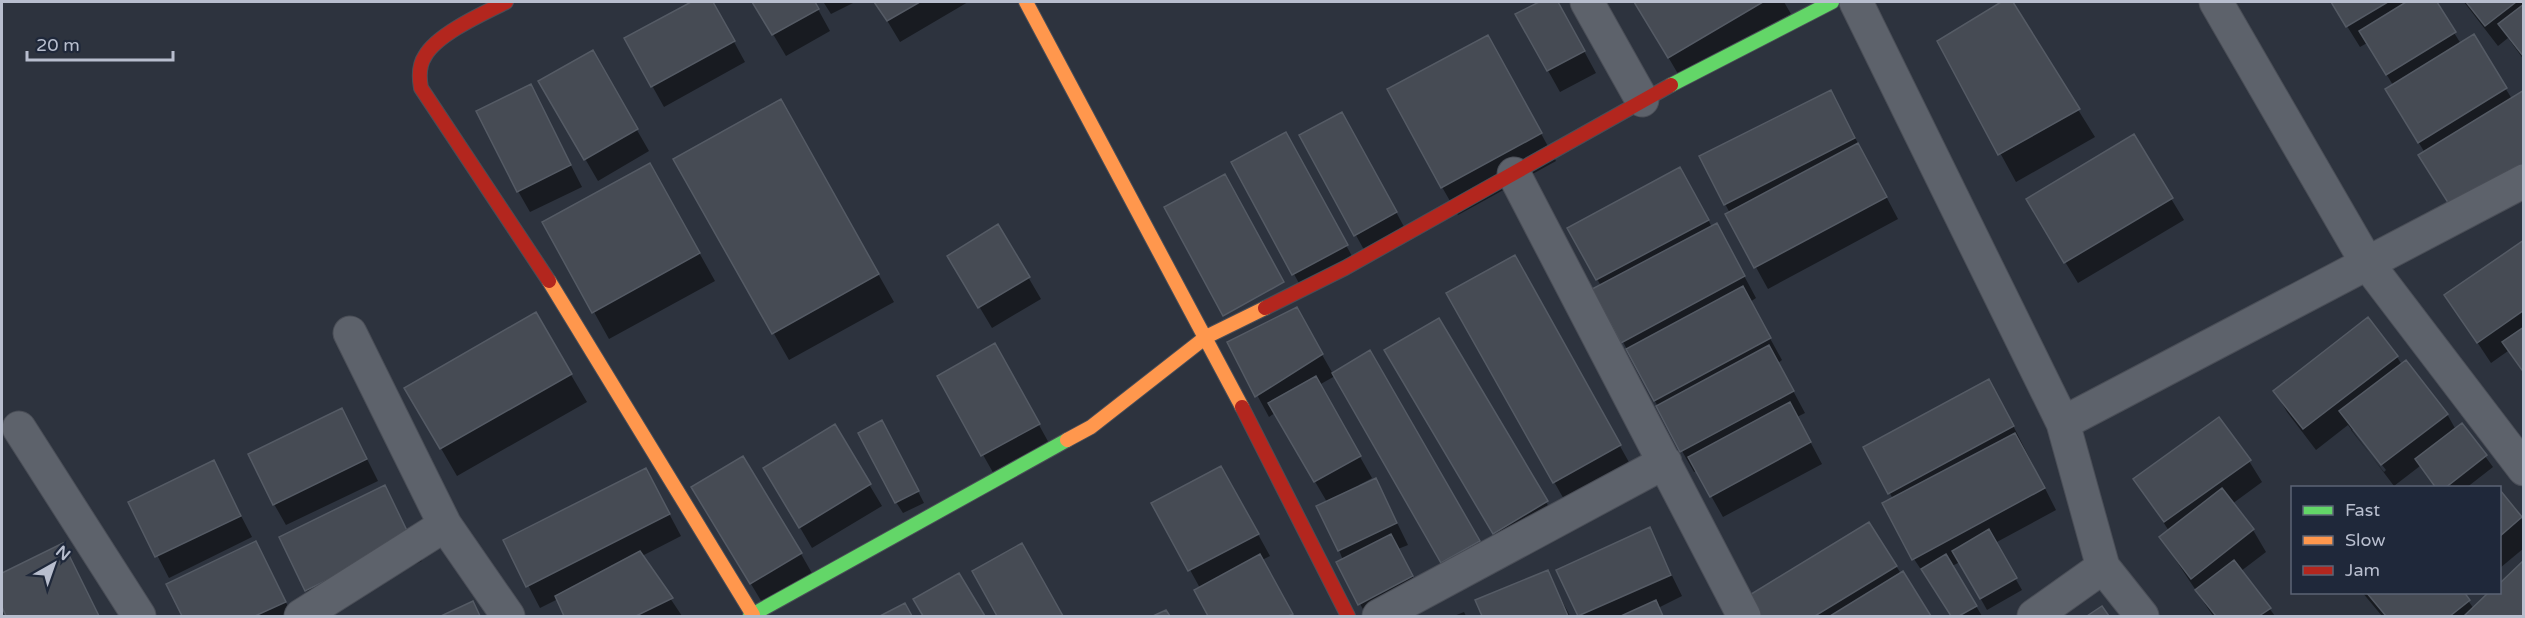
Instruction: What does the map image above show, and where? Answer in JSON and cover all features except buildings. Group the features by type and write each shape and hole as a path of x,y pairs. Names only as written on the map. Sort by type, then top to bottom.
{"street":[{"path":"506,2 473,19 426,54 418,81 422,92 553,287 752,616 1091,427 1206,337 1345,268 1642,100 1837,2 2063,423 2103,567 2142,616"},
{"path":"1026,2 1206,337 1348,616"},
{"path":"1587,2 1642,100"},
{"path":"2216,2 2367,263 2523,469"},
{"path":"1514,174 1744,616"},
{"path":"2063,423 2523,181"},
{"path":"350,333 445,525 508,616"},
{"path":"19,428 139,616"},
{"path":"1379,616 1665,462"},
{"path":"301,616 445,525"},
{"path":"2034,616 2103,567"}],"traffic: fast":[{"path":"1671,85 1832,2"},
{"path":"750,616 1067,440"}],"traffic: slow":[{"path":"1026,2 1242,407"},
{"path":"549,281 753,615"},
{"path":"1067,440 1091,427 1206,337 1265,308"}],"traffic: jam":[{"path":"506,2 450,32 431,48 422,63 420,84 549,281"},
{"path":"1265,308 1345,268 1671,85"},
{"path":"1242,407 1348,616"}]}
